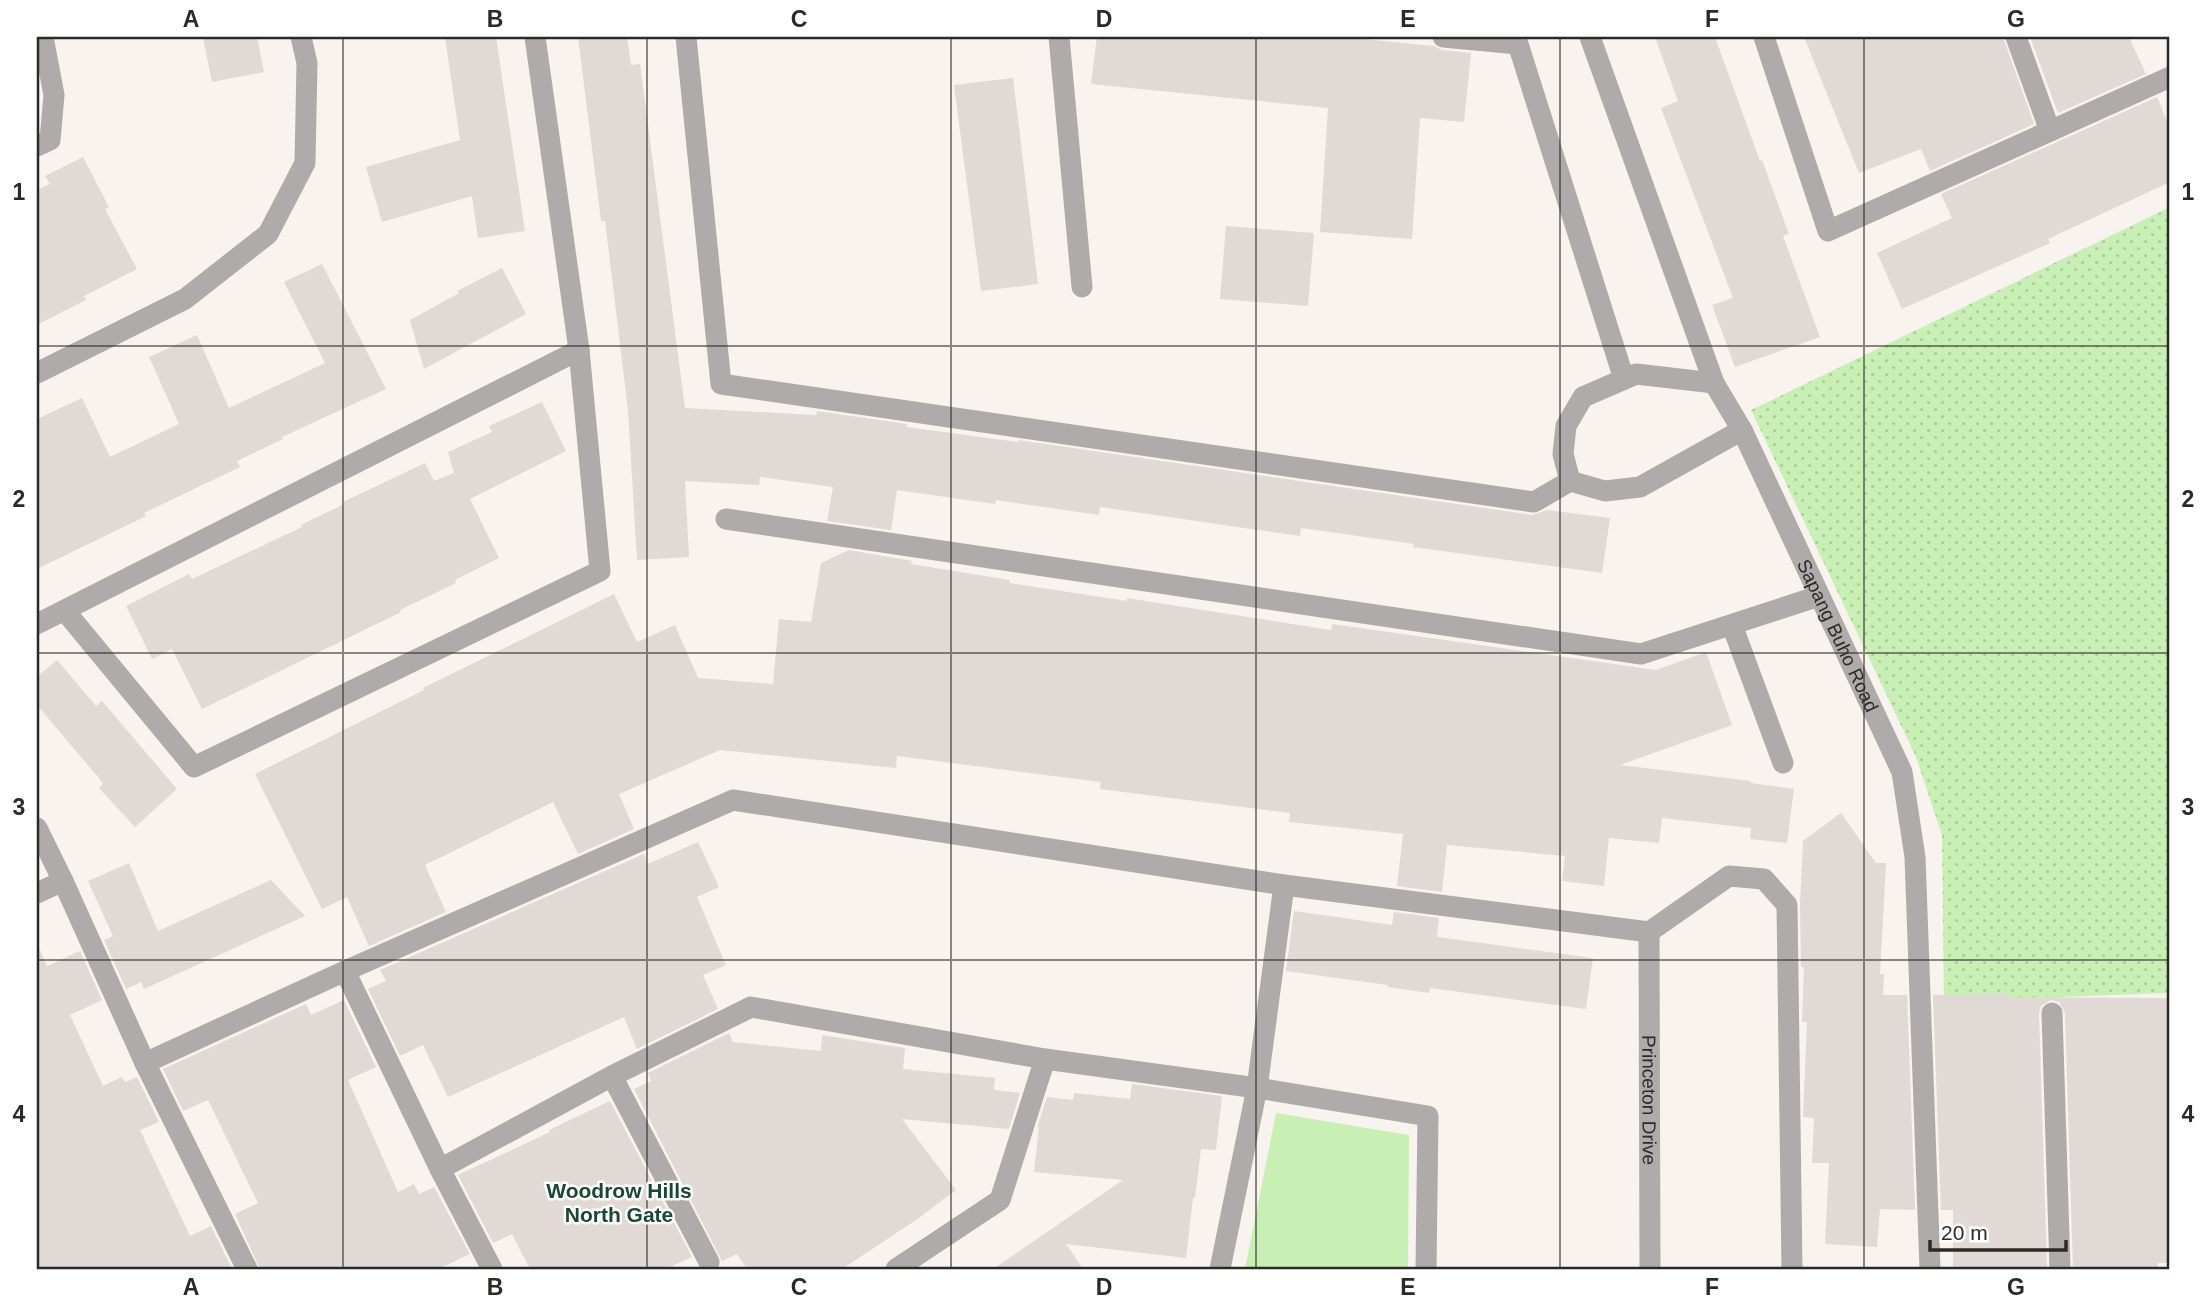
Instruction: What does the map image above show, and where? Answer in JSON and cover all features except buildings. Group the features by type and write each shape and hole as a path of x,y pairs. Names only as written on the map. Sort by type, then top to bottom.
{"street":[{"path":"37,146 50,140 54,95 43,37"},
{"path":"37,373 185,299 268,234 305,163 307,63 301,37"},
{"path":"65,611 194,767 600,571 579,351 535,37"},
{"path":"686,37 721,384 1534,502 1570,481 1605,491 1640,487 1742,430"},
{"path":"1059,37 1082,287"},
{"path":"1443,37 1518,44 1624,379"},
{"name":"Sapang Buho Road","path":"1590,37 1714,383 1742,430 1902,772 1915,857 1930,1269"},
{"path":"1763,37 1828,231 2170,77"},
{"path":"2016,37 2050,131"},
{"path":"37,624 579,351"},
{"path":"1570,481 1563,454 1566,426 1583,397 1636,374 1714,383"},
{"path":"726,519 1641,654 1819,596"},
{"path":"1732,625 1783,763"},
{"path":"145,1063 345,971 733,800 1284,886 1649,932 1729,876 1764,879 1787,905 1792,1269"},
{"path":"37,828 145,1063 247,1269"},
{"path":"37,893 63,881"},
{"path":"1220,1269 1257,1088 1284,886"},
{"name":"Princeton Drive","path":"1649,932 1650,1269"},
{"path":"345,971 440,1169 492,1269"},
{"path":"440,1169 612,1076 751,1007 1045,1059 1257,1088 1427,1116 1426,1269"},
{"path":"2052,1013 2060,1269"},
{"path":"896,1269 1000,1199 1045,1059"},
{"path":"612,1076 709,1262"}],"green space":[{"path":"2170,207 2170,993 1944,1001 1942,835 1916,757 1751,410"},
{"path":"1276,1113 1409,1135 1408,1269 1245,1269"}],"district":[{"name":"Woodrow Hills North Gate","path":"619,1202"}]}
